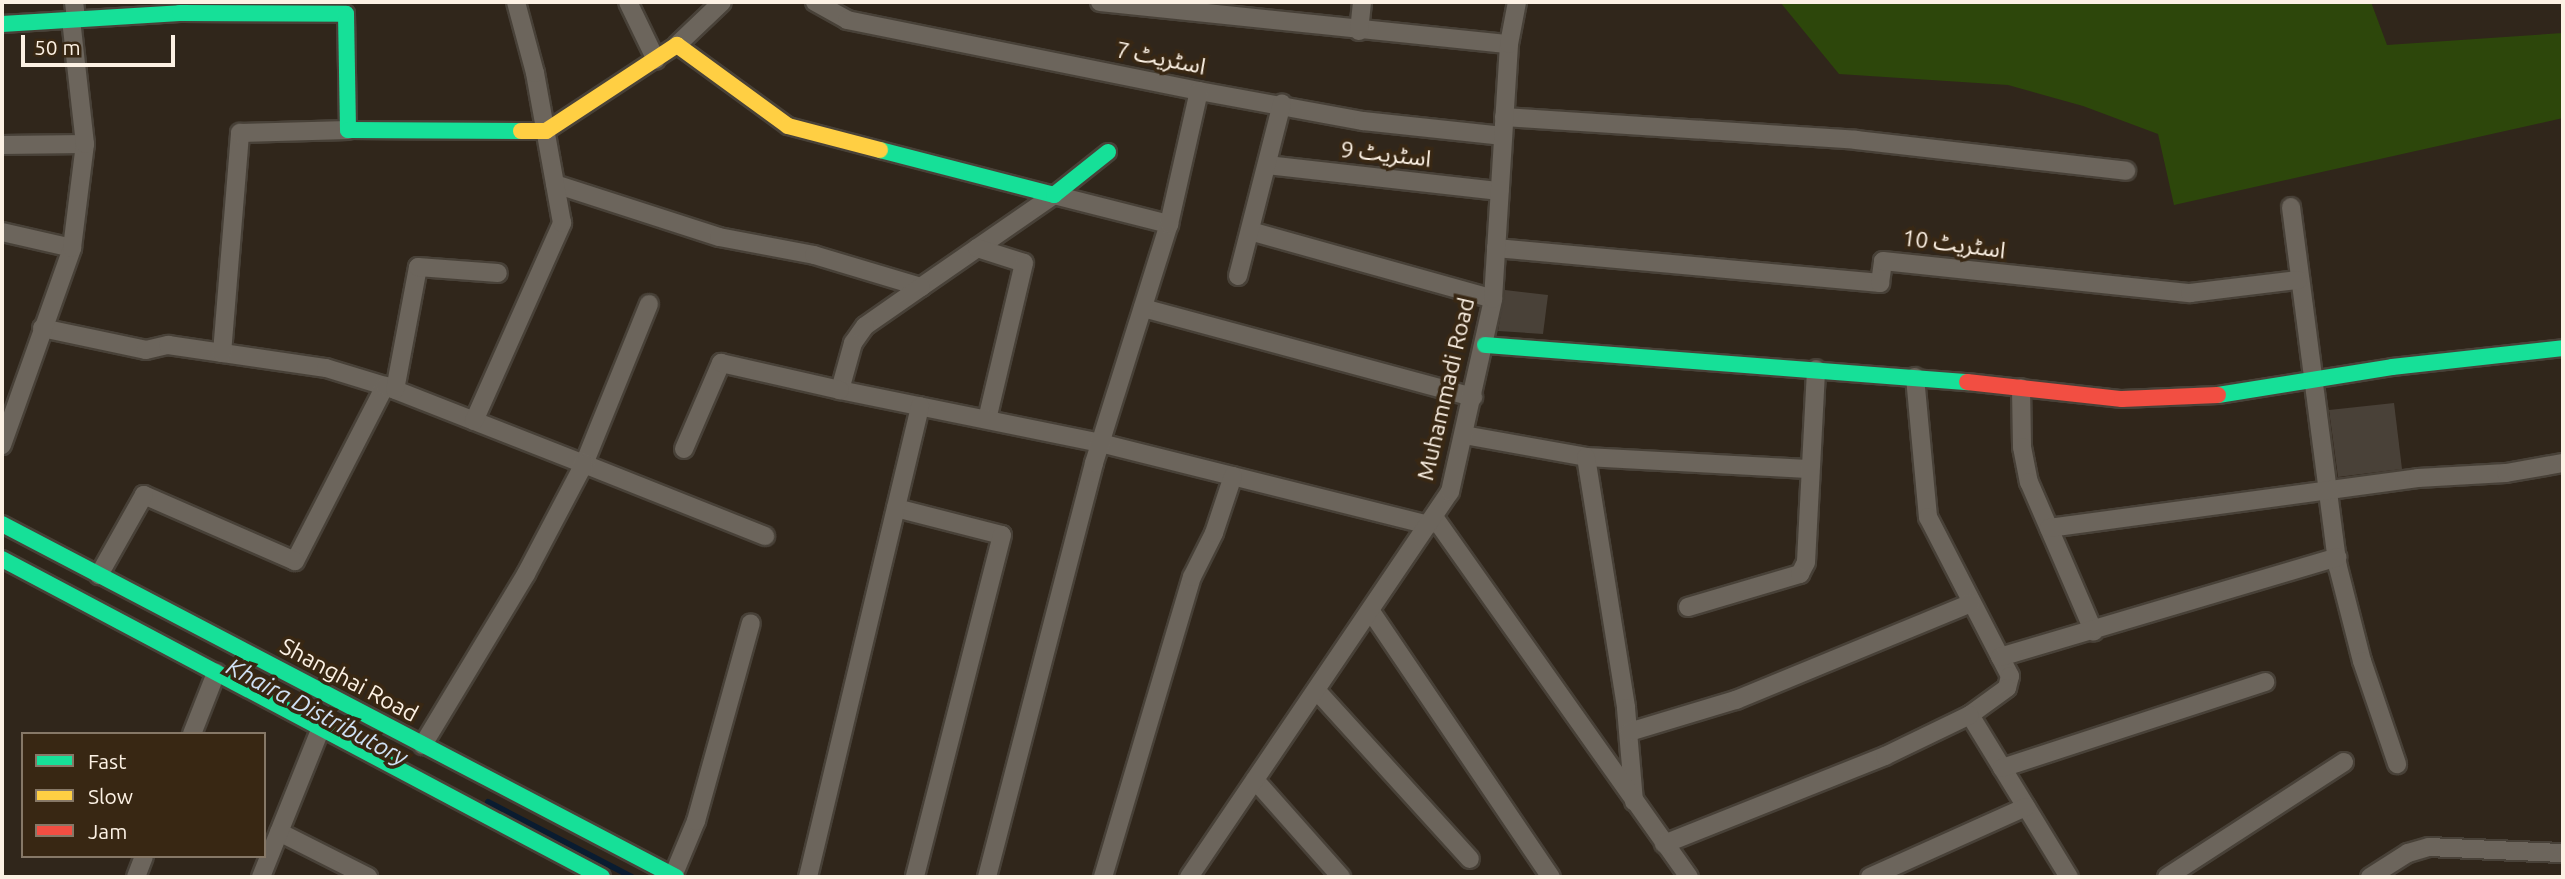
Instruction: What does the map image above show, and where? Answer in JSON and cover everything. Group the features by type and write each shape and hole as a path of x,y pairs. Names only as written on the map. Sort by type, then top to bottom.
{"street":[{"path":"474,421 562,223 546,131 516,2"},
{"path":"628,2 656,60"},
{"path":"222,353 240,133 348,130 546,131 677,45 722,2"},
{"name":"اسٹریٹ 7","path":"815,2 847,19 1199,91 1282,104 1363,121 1503,136"},
{"path":"1100,2 1359,31 1509,44"},
{"path":"1359,31 1362,2"},
{"name":"Muhammadi Road","path":"1189,877 1372,613 1450,492 1485,345 1493,299 1509,44 1517,2"},
{"path":"2,24 74,14 346,14 348,130"},
{"path":"2,444 6,415 72,247 85,144 74,14"},
{"path":"677,45 788,126 1169,224"},
{"path":"987,877 1100,443 1169,224 1199,91"},
{"path":"1238,276 1282,104"},
{"path":"1504,117 1868,141 2126,171"},
{"path":"2,145 85,144"},
{"path":"840,390 853,343 865,326 1054,195 1108,152"},
{"name":"اسٹریٹ 9","path":"1267,164 1500,191"},
{"path":"555,184 719,237 814,255 921,287"},
{"path":"2291,207 2298,280 2337,557 2362,661 2397,764"},
{"path":"1250,231 1493,299"},
{"path":"2,232 72,247"},
{"path":"977,248 1024,263 987,419"},
{"name":"اسٹریٹ 10","path":"1496,248 1880,282 1884,261 2190,293 2298,280"},
{"path":"99,575 144,495 295,561 390,388 418,267 498,273"},
{"path":"423,745 526,574 584,464 649,304"},
{"path":"1143,308 1473,397"},
{"path":"42,328 146,350 168,345 326,368 390,388 765,536"},
{"path":"1485,345 1915,377 2122,399 2230,395 2392,367 2563,348"},
{"path":"684,449 721,363 1100,443 1431,521 1689,877"},
{"path":"1688,607 1800,574 1806,562 1808,468 1816,369"},
{"path":"1664,844 1885,756 1970,715 2007,688 2010,676 1928,517 1915,377"},
{"path":"2021,388 2022,447 2029,482 2094,632"},
{"path":"808,877 920,406"},
{"path":"1464,435 1586,457 1808,468"},
{"path":"1586,457 1629,732 1634,802"},
{"path":"2049,528 2563,463"},
{"path":"1103,877 1192,577 1214,533 1233,476"},
{"path":"896,508 1002,535 915,877"},
{"name":"Shanghai Road","path":"2,524 674,876"},
{"path":"2000,657 2094,632 2337,557"},
{"path":"2,559 602,877"},
{"path":"1629,732 1735,700 1970,603"},
{"path":"1372,613 1476,760 1551,877"},
{"path":"674,876 696,821 751,623"},
{"path":"193,732 216,673"},
{"path":"2002,768 2265,682"},
{"path":"1317,691 1470,859"},
{"path":"1970,715 2026,807 2063,876"},
{"path":"261,877 321,728"},
{"path":"2167,877 2344,762"},
{"path":"1255,779 1341,877"},
{"path":"1870,877 2026,807"},
{"path":"279,832 368,877"},
{"path":"2370,877 2408,853 2429,847 2563,853"},
{"path":"136,877 143,858"}],"green space":[{"path":"1780,2 2371,2 2387,45 2563,33 2563,118 2174,205 2158,134 2083,106 2008,85 1839,74"}],"building":[{"path":"1505,290 1548,295 1543,334 1498,331"},
{"path":"2394,403 2402,469 2338,477 2329,410"}],"waterway":[{"name":"Khaira Distributory","path":"488,802 632,877"}],"traffic: fast":[{"path":"2,24 180,13 346,14 348,130 521,131"},
{"path":"880,150 1054,195 1108,152"},
{"path":"1485,345 1967,382"},
{"path":"2218,395 2392,367 2563,348"},
{"path":"2,524 676,877"},
{"path":"2,559 602,877"}],"traffic: slow":[{"path":"521,131 546,131 677,45 788,126 880,150"}],"traffic: jam":[{"path":"1967,382 2122,399 2218,395"}]}
